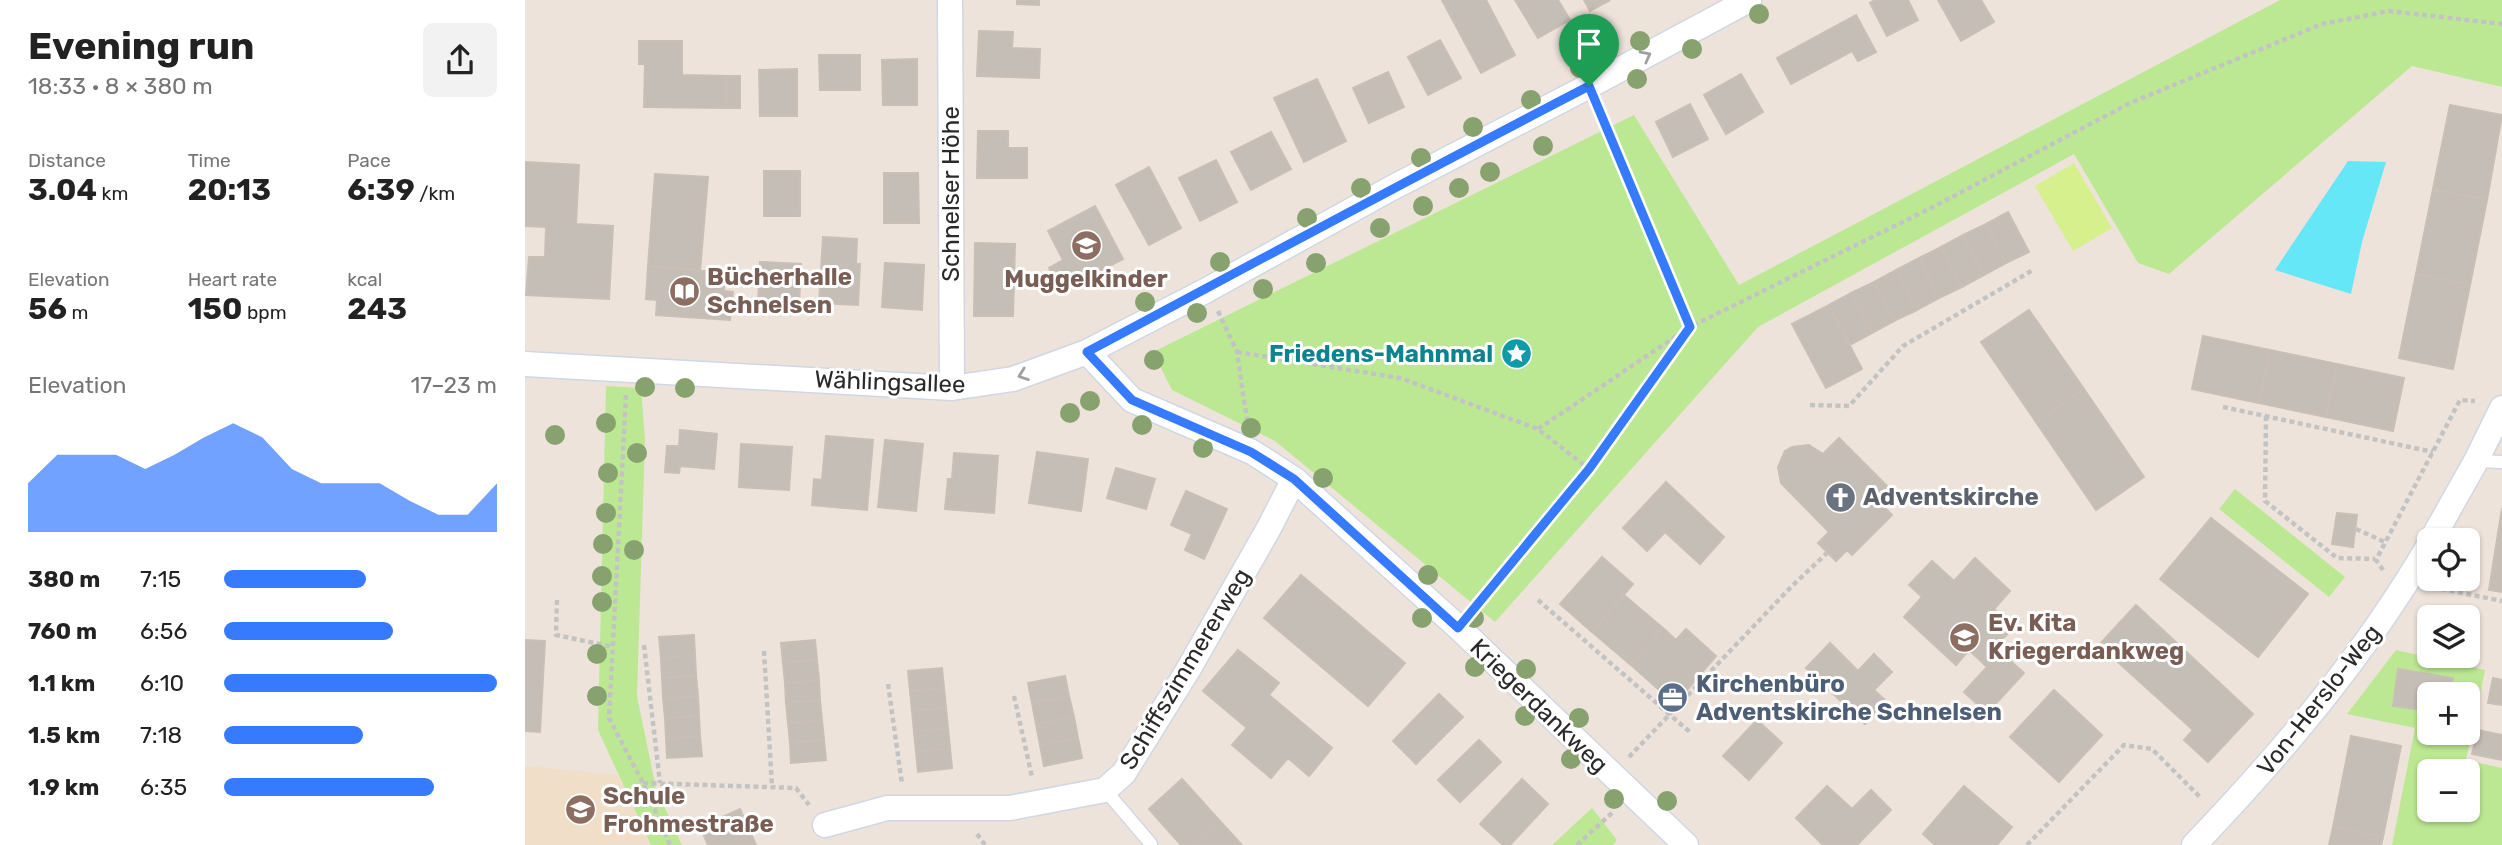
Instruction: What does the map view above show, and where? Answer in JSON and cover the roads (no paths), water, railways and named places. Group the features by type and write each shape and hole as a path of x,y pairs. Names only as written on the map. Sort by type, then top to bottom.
{"street":[{"name":"Schnelser Höhe","path":"950,0 952,388"},
{"name":"Wählingsallee","path":"525,364 952,388 1013,379 1087,352 1749,0"},
{"name":"Kriegerdankweg","path":"1087,352 1132,400 1251,452 1294,479 1458,628 1686,845"},
{"name":"Von-Herslo-Weg","path":"2438,528 2476,461 2495,406"},
{"name":"Schiffszimmererweg","path":"825,825 887,808 1010,808 1105,790 1124,773 1188,670 1294,479"},
{"name":"Von-Herslo-Weg","path":"2194,845 2253,784 2365,646 2417,565"}],"lane":[{"path":"2476,461 2502,463"},
{"path":"1105,790 1151,844"}],"water":[{"path":"2348,161 2386,162 2362,242 2351,294 2275,270"}],"place":[{"name":"Muggelkinder","path":"1086,245"},
{"name":"Bücherhalle Schnelsen","path":"684,291"},
{"name":"Friedens-Mahnmal","path":"1516,354"},
{"name":"Adventskirche","path":"1840,497"},
{"name":"Ev. Kita Kriegerdankweg","path":"1965,637"},
{"name":"Kirchenbüro Adventskirche Schnelsen","path":"1673,698"},
{"name":"Schule Frohmestraße","path":"580,810"}]}
